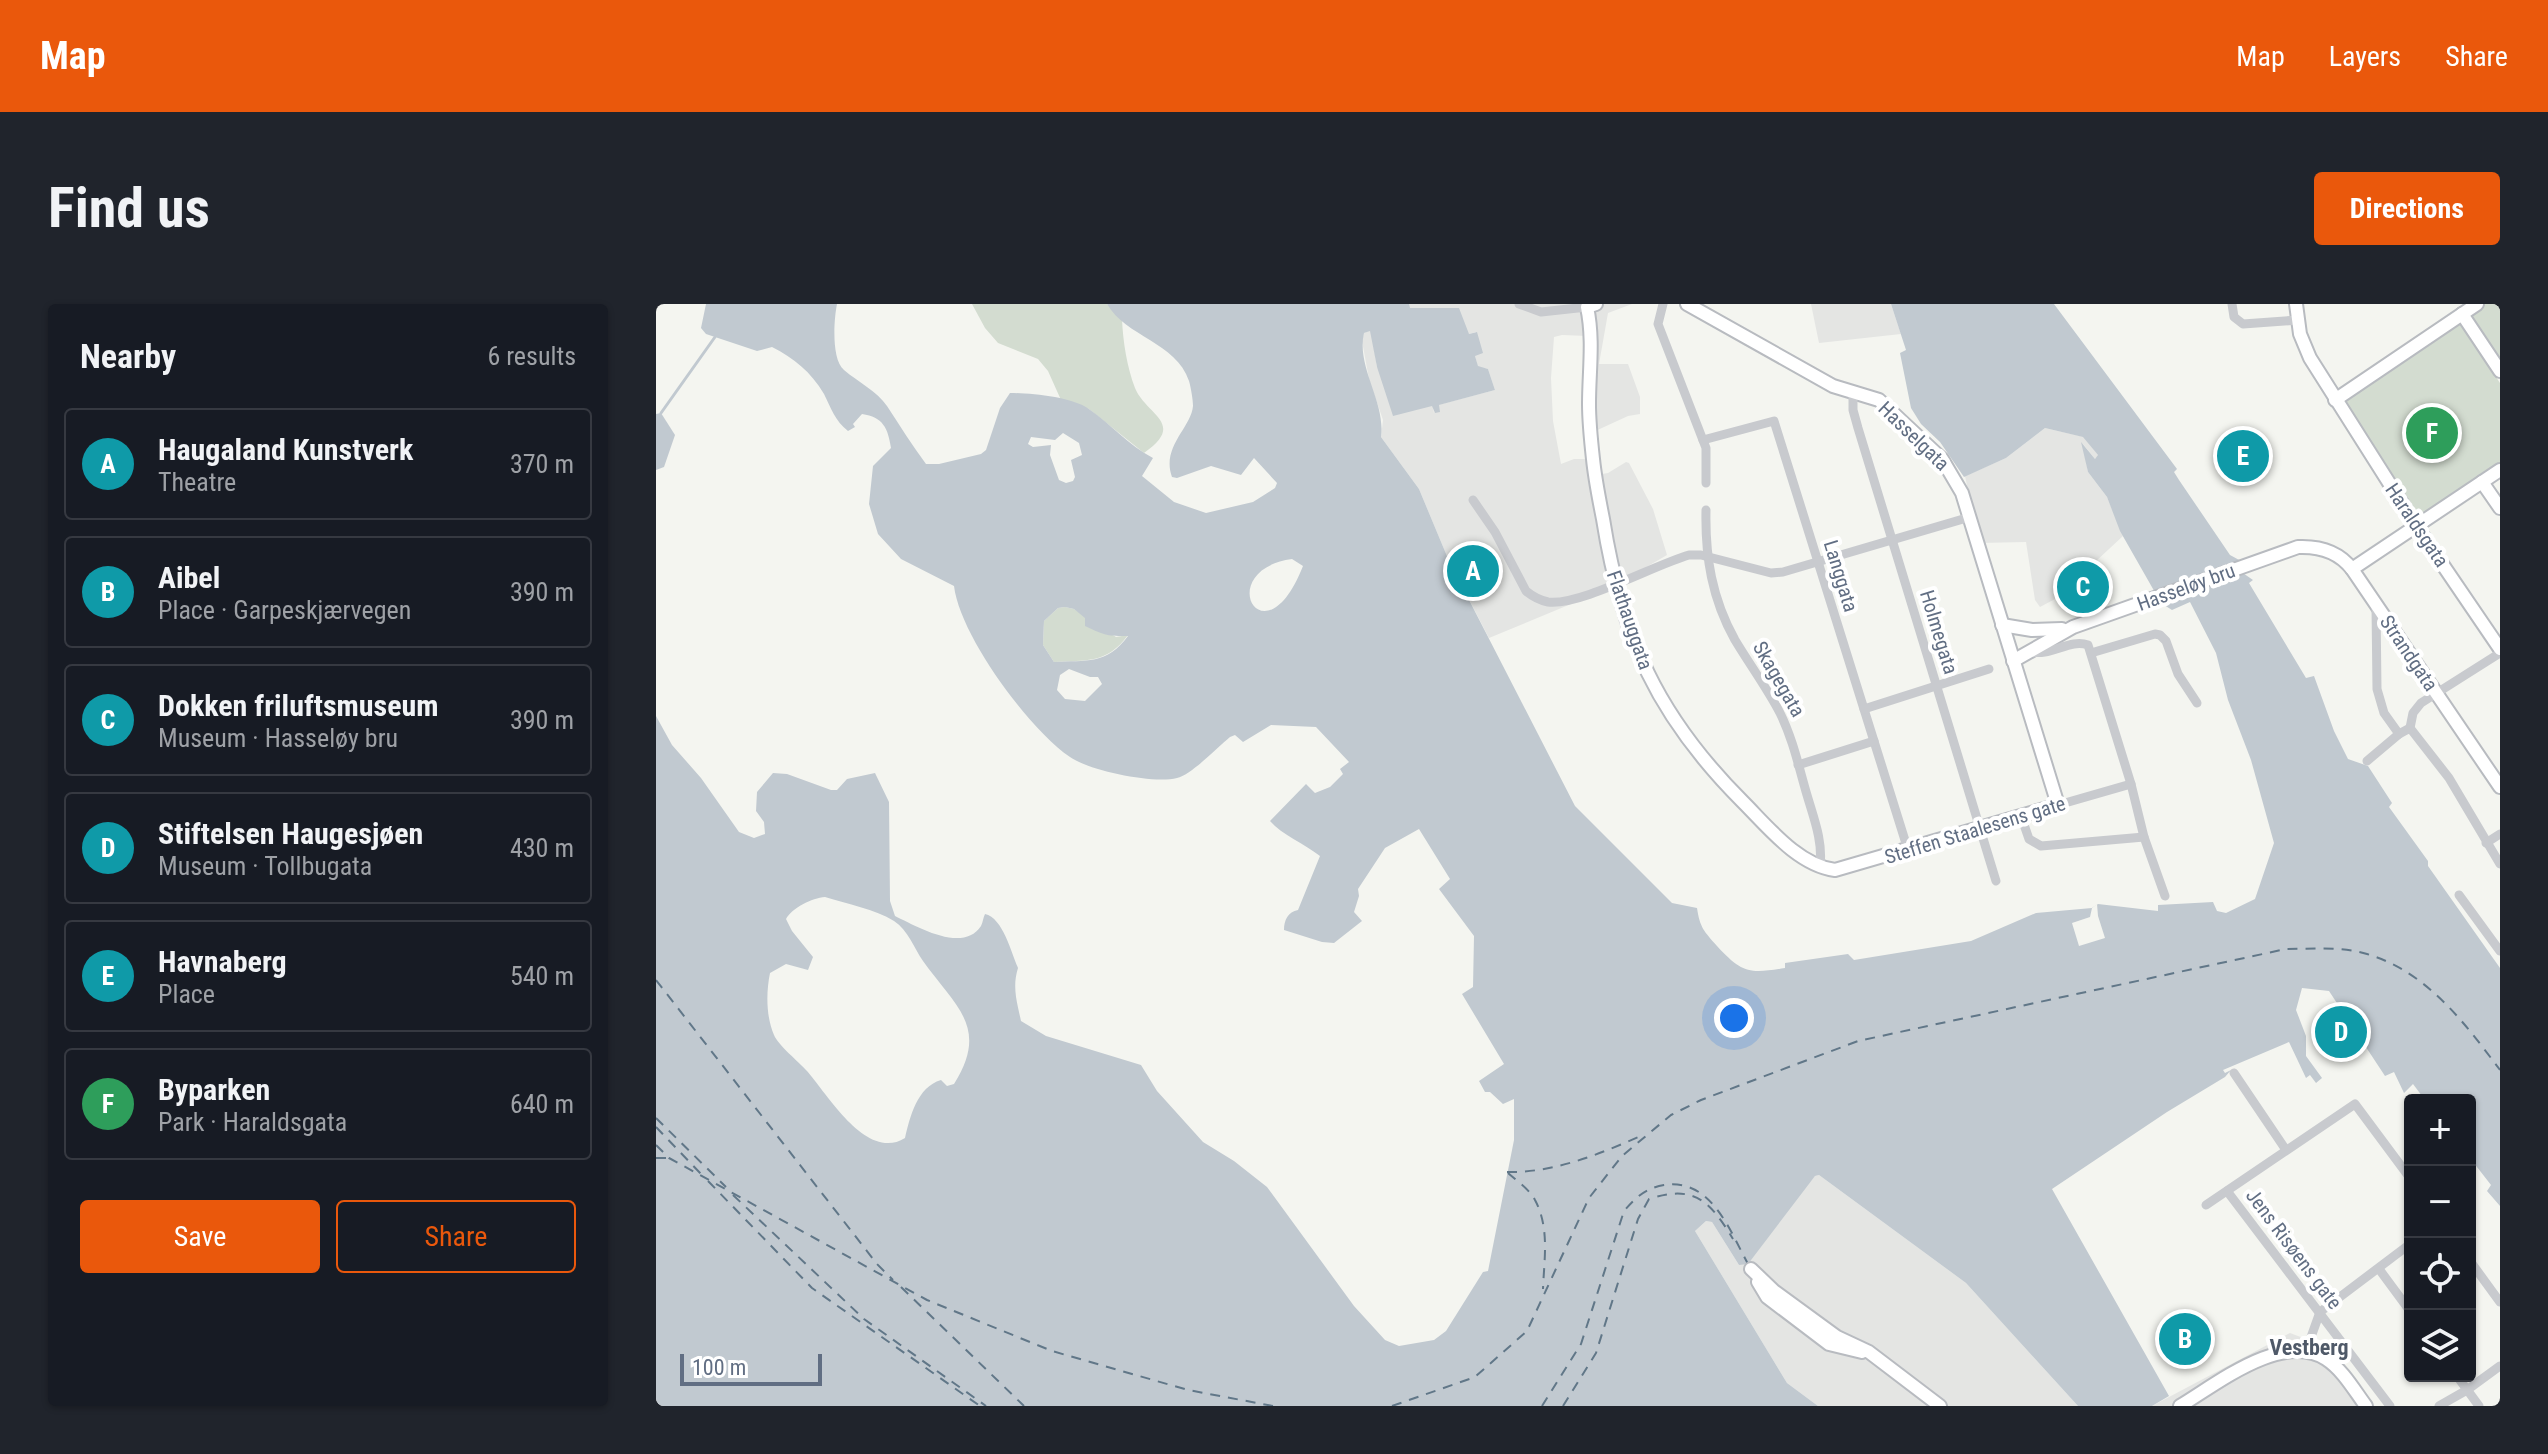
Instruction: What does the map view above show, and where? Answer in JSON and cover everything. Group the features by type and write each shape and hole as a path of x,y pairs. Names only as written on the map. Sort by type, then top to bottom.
{"street":[{"path":"1519,304 1541,312 1592,305"},
{"path":"1663,304 1658,318 1659,327 1703,440 1706,483"},
{"name":"Hasselgata","path":"1687,304 1816,376 1870,396 1885,405 1942,459 1959,484 2058,805"},
{"path":"2232,304 2234,317 2243,324 2298,320"},
{"name":"Haraldsgata","path":"2296,304 2300,334 2310,358 2500,651"},
{"path":"2335,400 2459,309 2477,304"},
{"name":"Flathauggata","path":"1592,305 1589,404 1593,460 1614,584 1640,658 1657,693 1699,756 1763,822 1798,853 1820,866"},
{"path":"2459,309 2500,371"},
{"name":"Holmegata","path":"1853,392 1855,419 1996,881"},
{"name":"Langgata","path":"1703,440 1774,421 1908,850"},
{"path":"2352,569 2500,470"},
{"path":"2482,482 2500,508"},
{"path":"1473,500 1495,532 1526,591 1531,596 1557,602 1689,555 1771,573 1818,563 1970,517"},
{"name":"Skagegata","path":"1706,510 1710,579 1734,638 1781,715 1820,839 1820,866"},
{"name":"Strandgata","path":"2298,547 2310,547 2344,558 2500,787"},
{"name":"Hasseløy bru","path":"2073,627 2298,547"},
{"path":"2376,604 2377,689 2384,713 2399,734"},
{"path":"2002,625 2032,630 2073,627"},
{"path":"2013,661 2073,627"},
{"path":"2091,653 2160,635 2166,641 2178,674 2197,703"},
{"path":"2029,651 2043,654 2083,643 2088,645 2144,837 2165,896"},
{"path":"2367,761 2410,728 2415,709 2500,651"},
{"path":"1864,709 1989,669"},
{"path":"2410,728 2449,778 2500,864"},
{"path":"1798,765 1874,741"},
{"name":"Steffen Staalesens gate","path":"1820,866 1843,869 2131,784"},
{"path":"2021,816 2029,839 2041,846 2144,837"},
{"path":"2486,843 2500,834"},
{"path":"2459,895 2500,951"},
{"path":"2234,1073 2286,1150"},
{"path":"2206,1205 2355,1104 2404,1170"},
{"name":"Jens Risøens gate","path":"2227,1191 2390,1406"},
{"path":"2306,1351 2320,1312 2404,1249"},
{"path":"1750,1266 1774,1291 1837,1337 1869,1352 1940,1406"},
{"path":"2379,1269 2409,1310"},
{"path":"2476,1269 2500,1302"},
{"path":"2180,1406 2273,1354 2294,1350 2317,1354 2334,1365 2366,1406"},
{"path":"2439,1406 2500,1366"},
{"path":"2461,1382 2479,1406"}],"shaded area":[{"path":"706,304 837,304 834,338 840,365 883,401 926,464 939,464 981,454 986,450 1000,408 1010,393 1051,396 1082,405 1097,415 1153,458 1142,476 1174,502 1206,513 1253,502 1275,488 1277,483 1254,458 1241,475 1211,466 1172,477 1170,456 1193,406 1189,381 1173,357 1126,324 1107,304 1409,304 1410,308 1459,308 1469,334 1477,332 1483,353 1475,356 1478,366 1488,369 1495,390 1439,405 1440,412 1435,413 1432,406 1393,416 1377,367 1370,331 1364,333 1364,359 1379,411 1381,437 1419,489 1449,561 1575,806 1672,903 1697,908 1706,933 1733,962 1747,969 1763,971 1785,968 1785,963 1848,954 1854,960 1971,941 2036,913 2092,908 2098,904 2158,911 2158,905 2213,902 2217,911 2226,913 2255,899 2274,843 2216,653 2190,602 2172,610 2161,603 2120,531 2107,497 2088,472 2081,442 2095,459 2098,455 2083,437 2045,428 2006,458 1964,477 1911,408 1900,353 1906,350 1891,304 2054,304 2177,469 2174,472 2230,555 2241,561 2237,569 2253,580 2249,583 2306,678 2314,676 2348,759 2368,766 2392,803 2389,807 2500,968 2500,1206 2487,1191 2491,1185 2476,1166 2476,1094 2420,1094 2413,1084 2404,1093 2394,1072 2385,1076 2329,991 2302,988 2296,1010 2306,1036 2306,1056 2322,1078 2316,1083 2310,1075 2306,1078 2289,1042 2223,1070 2225,1073 2231,1070 2225,1077 2052,1189 2169,1396 2152,1406 2078,1406 1966,1283 1819,1175 1815,1176 1748,1264 1739,1265 1712,1222 1706,1221 1695,1231 1787,1383 1818,1406 656,1406 656,716 672,745 701,778 739,832 754,838 765,834 764,822 756,811 757,792 773,773 787,774 837,790 847,779 875,773 889,802 890,901 895,916 951,938 973,934 981,926 985,914 997,922 1018,968 1015,988 1021,1021 1046,1036 1141,1065 1157,1091 1203,1142 1267,1187 1354,1306 1385,1340 1399,1346 1434,1340 1446,1331 1483,1272 1488,1271 1514,1140 1514,1099 1503,1104 1490,1092 1485,1092 1479,1081 1504,1064 1462,994 1473,987 1474,936 1439,889 1450,879 1419,829 1385,848 1358,889 1354,912 1362,921 1334,943 1284,930 1287,917 1298,910 1320,856 1270,821 1306,784 1315,793 1330,787 1343,774 1340,769 1349,762 1316,727 1271,725 1243,742 1235,735 1190,772 1177,778 1138,778 1106,771 1070,757 1035,726 999,680 969,630 954,586 901,559 878,534 869,504 873,466 891,448 880,421 862,414 853,424 855,427 848,431 837,419 813,379 788,356 772,347 757,351 706,334 701,328","holes":["1063,433 1079,443 1082,455 1071,460 1075,477 1066,483 1059,480 1050,455 1051,445 1033,447 1028,444 1031,437 1055,440","1292,559 1303,566 1288,595 1273,609 1261,611 1252,604 1250,592 1254,579 1268,567","1058,608 1074,609 1085,618 1085,626 1098,632 1128,636 1104,656 1086,661 1054,662 1043,645 1044,621","1069,669 1098,677 1102,684 1085,701 1065,699 1057,690 1060,675","825,897 861,907 899,925 956,1005 968,1032 969,1047 954,1084 947,1086 941,1080 926,1089 916,1104 905,1138 891,1143 863,1134 850,1122 780,1044 771,1028 768,1004 770,973 786,964 808,970 813,957 786,919 798,907"]},
{"path":"972,304 1107,304 1122,319 1126,354 1135,388 1163,426 1156,443 1144,453 1089,409 1061,400 1048,371 1038,359 998,343 985,328"},
{"path":"1409,304 1632,304 1608,313 1599,364 1628,364 1640,397 1640,414 1628,416 1591,433 1588,336 1562,335 1554,337 1551,378 1553,421 1561,464 1586,459 1596,475 1629,463 1653,509 1667,555 1612,587 1489,638 1449,561 1419,489 1381,437 1383,420 1369,379 1362,341 1364,333 1371,330 1377,367 1433,406 1434,413 1438,405 1495,390 1488,369 1478,367 1476,332 1469,334 1409,308"},
{"path":"1811,304 1891,304 1901,334 1819,343"},
{"path":"2477,304 2500,304 2500,371 2462,314"},
{"path":"2461,324 2500,383 2500,463 2420,519 2345,402"},
{"path":"661,413 675,435 664,467 656,470 656,414"},
{"path":"2045,428 2084,437 2099,456 2095,459 2083,444 2088,472 2107,497 2123,536 2095,562 2090,590 2075,597 2055,599 2040,607 2035,600 2026,542 1979,543 1965,476 2006,458"},
{"path":"1058,608 1074,609 1116,637 1128,635 1104,656 1054,662 1043,645 1044,621"},
{"path":"1819,1175 1966,1283 2078,1406 1818,1406 1787,1383 1695,1231 1706,1221 1712,1222 1739,1265"},
{"path":"2290,1333 2319,1344 2366,1406 2152,1406"}],"pier":[{"path":"2097,904 2105,938 2079,946 2072,923 2090,917 2092,908"}],"waterway":[{"path":"661,413 715,337"}],"ferry route":[{"path":"1392,1406 1475,1377 1527,1331 1589,1198 1622,1156 1671,1115 1701,1100 1858,1041 2286,949 2337,949 2357,951 2388,962 2426,986 2458,1017 2500,1070"},
{"path":"656,980 877,1264 893,1280"},
{"path":"656,1118 726,1187"},
{"path":"656,1127 703,1176"},
{"path":"1507,1172 1559,1166 1643,1135"},
{"path":"656,1145 669,1158 927,1300 1052,1351 1188,1390 1273,1406"},
{"path":"656,1158 668,1158"},
{"path":"1508,1173 1530,1193 1540,1211 1545,1244 1543,1289"},
{"path":"708,1181 812,1288 980,1406"},
{"path":"1542,1406 1581,1344 1624,1211 1642,1194 1664,1185 1694,1189 1716,1209 1748,1264"},
{"path":"1563,1406 1596,1353 1638,1219 1649,1199 1678,1194 1699,1199 1716,1215 1733,1239"},
{"path":"733,1195 864,1319 986,1406"},
{"path":"901,1287 1024,1406"}],"place":[{"name":"Byparken","path":"2432,433"},
{"name":"Havnaberg","path":"2243,456"},
{"name":"Haugaland Kunstverk","path":"1473,571"},
{"name":"Dokken friluftsmuseum","path":"2083,587"},
{"name":"Stiftelsen Haugesjøen","path":"2341,1032"},
{"name":"Aibel","path":"2185,1339"}],"district":[{"name":"Vestberg","path":"2309,1347"}]}
